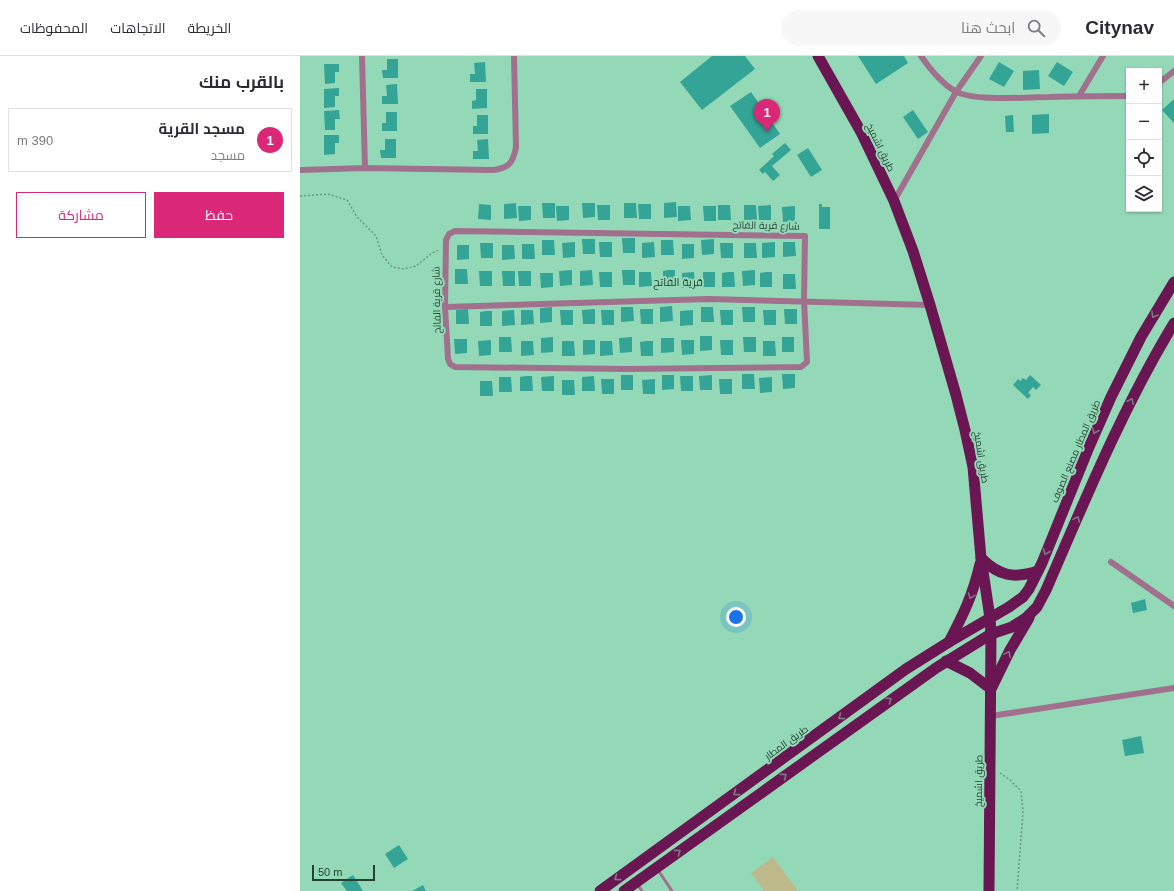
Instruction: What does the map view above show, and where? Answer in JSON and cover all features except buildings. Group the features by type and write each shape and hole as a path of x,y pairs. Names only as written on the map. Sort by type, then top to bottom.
{"highway":[{"name":"طريق اشميخ","path":"818,56 861,132 894,201 913,251 930,305 965,430 972,467 981,558 991,634 989,891"},
{"name":"طريق المطار مصنع الصوف","path":"990,618 1023,597 1029,589 1038,571 1099,422 1126,367 1174,282"},
{"path":"946,661 970,673 991,689 1010,650 1041,599 1090,488 1138,386 1157,350 1174,323"},
{"path":"1075,481 1090,488"},
{"path":"981,558 990,567 1001,573 1013,576 1026,575 1038,571"},
{"path":"949,642 969,601 981,558"},
{"path":"624,891 639,886 656,867 946,661 991,634 1020,623 1032,614"},
{"name":"طريق المطار","path":"600,891 906,669 990,618"},
{"path":"933,652 939,660 936,668"}],"street":[{"path":"362,56 365,168"},
{"path":"300,170 365,168 493,170 504,168 510,164 516,147 514,56"},
{"path":"921,56 932,72 941,81 956,92 972,96 997,98 1126,96"},
{"path":"894,201 956,92 981,56"},
{"path":"1079,96 1103,56"},
{"path":"1162,81 1174,71"},
{"name":"شارع قرية الفاتح","path":"455,231 805,236 804,300 807,362 801,367 625,369 455,367 450,364 448,359 445,307 446,247 446,240 449,234 455,231"},
{"path":"445,307 709,299 804,300 930,305"},
{"path":"1111,562 1174,606"},
{"path":"991,716 1174,688"}],"lane":[{"path":"656,867 672,891"}],"path":[{"path":"300,196 328,194 347,200 357,217 376,236 382,255 392,267 404,269 416,266 432,253 446,247"},
{"path":"990,767 1010,780 1021,791 1023,812 1017,891"}],"shaded area":[{"path":"773,857 798,891 764,891 751,873"}],"place":[{"name":"مسجد القرية","path":"767,132"}],"district":[{"name":"قرية الفاتح","path":"678,282"}]}
